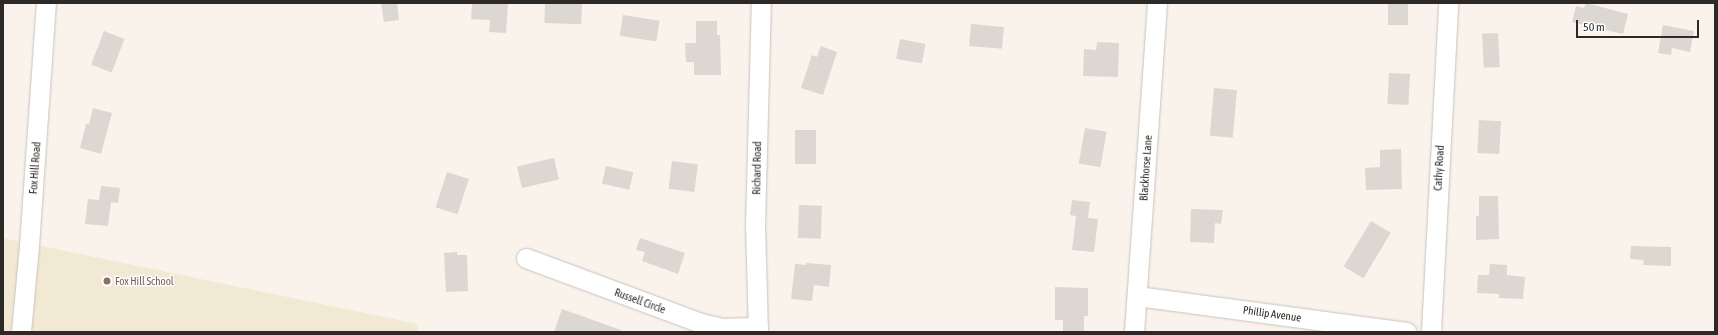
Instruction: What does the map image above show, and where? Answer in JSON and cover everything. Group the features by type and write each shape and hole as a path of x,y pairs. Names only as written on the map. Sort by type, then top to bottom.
{"street":[{"name":"Fox Hill Road","path":"21,332 29,245 46,3"},
{"name":"Richard Road","path":"758,330 755,226 761,3"},
{"path":"1150,3 1157,3"},
{"name":"Blackhorse Lane","path":"1134,332 1157,3"},
{"name":"Cathy Road","path":"1431,332 1448,3"},
{"name":"Russell Circle","path":"526,258 713,327 758,330"},
{"name":"Phillip Avenue","path":"1137,296 1407,332"}],"shaded area":[{"name":"Fox Hill School","path":"3,238 418,324 417,332 3,332"}],"building":[{"path":"381,3 397,3 399,20 384,22"},
{"path":"472,3 508,3 506,33 489,32 490,20 471,19"},
{"path":"545,3 582,4 581,24 544,23"},
{"path":"1388,3 1408,3 1408,25 1388,25"},
{"path":"1586,3 1628,14 1623,34 1572,22 1576,6 1584,8"},
{"path":"623,15 660,21 656,42 620,36"},
{"path":"696,21 717,21 717,35 720,35 721,75 694,75 694,62 686,62 685,43 696,43"},
{"path":"971,24 1004,27 1002,49 969,46"},
{"path":"1663,25 1694,31 1690,52 1672,48 1671,55 1658,53"},
{"path":"104,31 125,39 112,72 91,65"},
{"path":"1498,33 1500,67 1484,68 1482,34"},
{"path":"900,39 926,44 922,64 896,59"},
{"path":"1097,42 1119,43 1118,77 1083,76 1084,49 1096,50"},
{"path":"821,46 837,52 823,95 801,88 812,55 817,57"},
{"path":"1389,73 1410,74 1408,105 1387,104"},
{"path":"1214,88 1237,90 1233,138 1210,136"},
{"path":"93,108 112,113 101,154 80,148 86,124 89,124"},
{"path":"1479,120 1501,121 1499,154 1477,153"},
{"path":"1085,128 1107,132 1100,167 1079,163"},
{"path":"795,130 816,130 816,164 795,164"},
{"path":"1401,149 1402,189 1366,190 1365,168 1380,167 1380,150"},
{"path":"554,158 559,179 522,188 517,167"},
{"path":"672,161 698,164 694,192 669,189"},
{"path":"606,166 633,172 629,190 602,184"},
{"path":"447,172 469,179 457,214 436,207"},
{"path":"101,186 120,188 118,203 111,202 108,226 85,224 88,199 99,200"},
{"path":"1479,196 1498,196 1499,239 1476,240 1476,216 1479,216"},
{"path":"1072,200 1090,202 1088,218 1098,219 1094,252 1072,250 1076,216 1070,215"},
{"path":"799,205 822,206 821,239 798,238"},
{"path":"1191,209 1223,210 1221,224 1215,223 1214,243 1190,242"},
{"path":"1371,221 1391,233 1363,278 1344,266"},
{"path":"640,238 685,253 678,274 642,261 645,252 636,250"},
{"path":"1631,246 1671,247 1671,266 1643,265 1644,260 1630,259"},
{"path":"457,252 457,255 467,255 468,291 446,292 444,253"},
{"path":"806,263 831,265 829,287 814,285 812,301 791,299 795,264 806,265"},
{"path":"1490,264 1507,265 1507,275 1525,277 1523,299 1499,298 1499,294 1477,293 1478,275 1489,275"},
{"path":"1055,287 1088,288 1088,316 1084,316 1084,332 1063,332 1063,320 1055,320"},
{"path":"562,309 621,330 620,332 554,332"}],"place":[{"name":"Fox Hill School","path":"107,281"}]}
